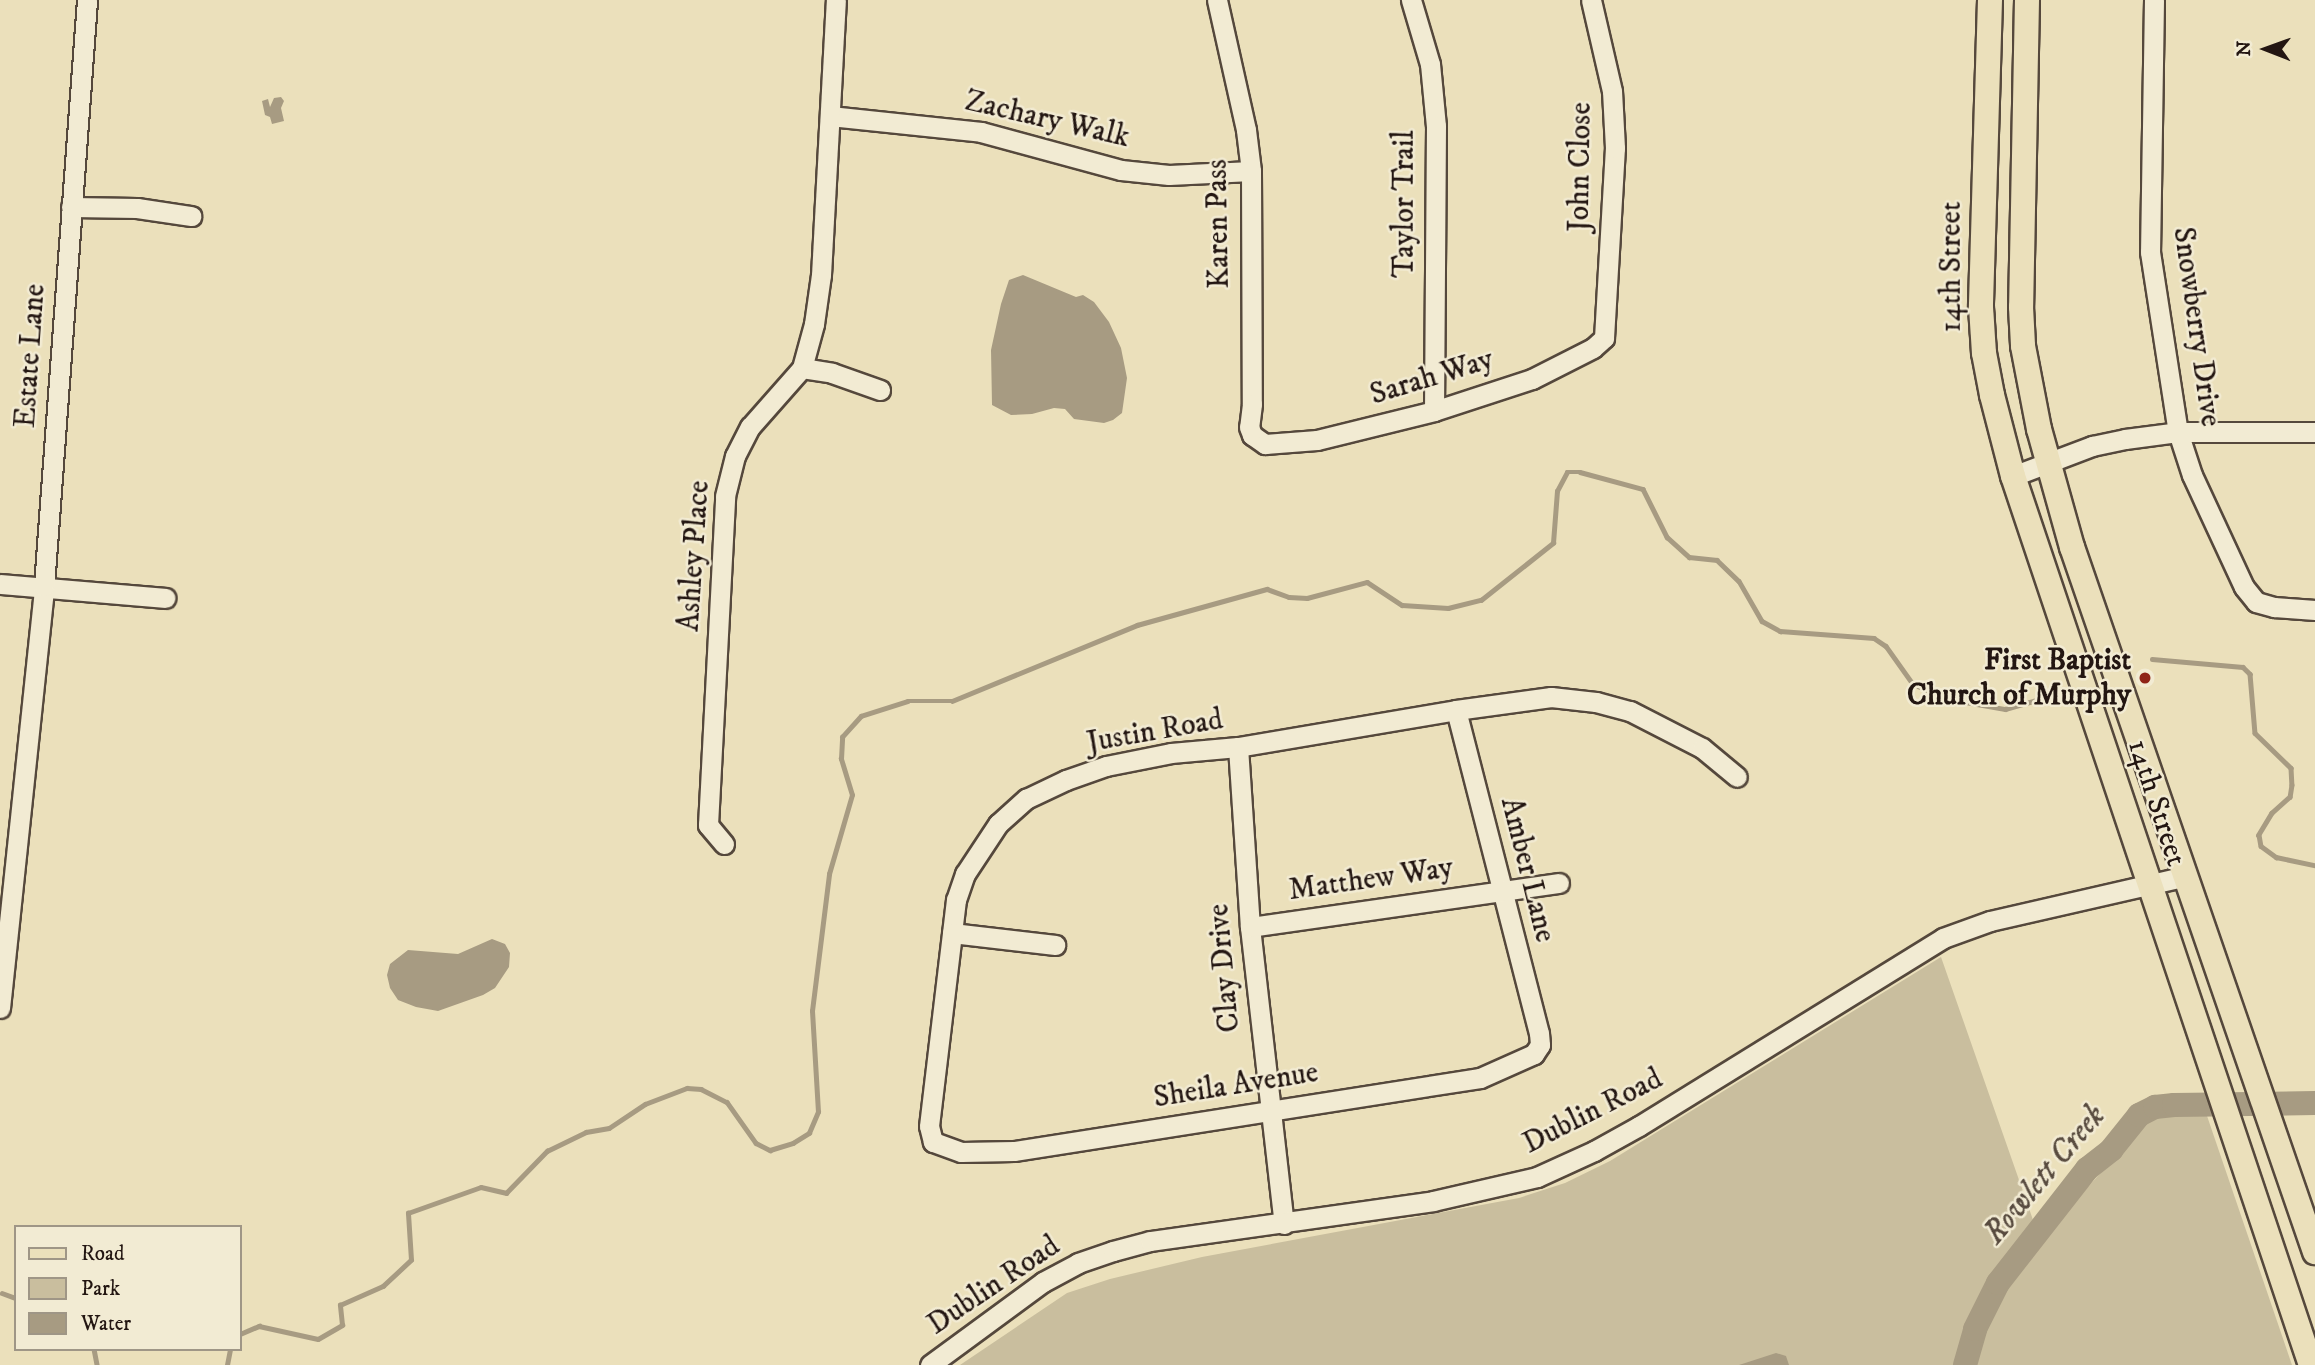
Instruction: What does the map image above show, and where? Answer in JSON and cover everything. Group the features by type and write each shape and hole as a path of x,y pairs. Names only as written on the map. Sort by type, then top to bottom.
{"main road":[{"name":"14th Street","path":"1990,0 1981,307 1984,354 2013,476 2311,1365"},
{"name":"14th Street","path":"2027,0 2021,262 2023,346 2048,462 2072,547 2244,1039 2315,1252"}],"street":[{"name":"Estate Lane","path":"0,1008 44,586 87,0"},
{"name":"Ashley Place","path":"724,844 708,825 716,722 725,496 735,456 750,426 802,368 814,324 821,275 836,0"},
{"name":"Karen Pass","path":"1217,0 1246,130 1251,171 1250,426 1252,435 1265,444"},
{"name":"Taylor Trail","path":"1411,0 1430,64 1436,126 1434,411"},
{"name":"John Close","path":"1591,0 1612,91 1615,148 1604,338"},
{"name":"Snowberry Drive","path":"2154,0 2150,252 2178,432 2192,475 2244,587 2256,602 2274,607 2315,610"},
{"name":"Zachary Walk","path":"830,116 981,132 1121,170 1169,175 1251,171"},
{"path":"71,207 137,208 191,216"},
{"name":"Sarah Way","path":"1265,444 1317,440 1434,411 1532,379 1593,348 1604,338"},
{"path":"802,368 832,373 880,390"},
{"path":"2013,476 2092,446 2178,432 2315,432"},
{"path":"0,584 165,598"},
{"name":"Justin Road","path":"933,1142 929,1126 956,900 965,874 998,824 1026,799 1105,766 1171,753 1238,747 1456,710 1551,697 1596,702 1630,711 1702,748 1737,777"},
{"name":"Amber Lane","path":"1456,710 1540,1045"},
{"name":"Clay Drive","path":"1238,747 1250,927 1283,1224"},
{"name":"Dublin Road","path":"930,1365 1001,1309 1077,1263 1150,1241 1283,1224 1454,1197 1537,1177 1584,1156 1639,1126 1943,938 1990,921 2186,876"},
{"name":"Matthew Way","path":"1250,927 1559,883"},
{"path":"951,933 1055,945"},
{"name":"Sheila Avenue","path":"933,1142 961,1152 1014,1151 1480,1078 1530,1056 1540,1045"}],"green space":[{"path":"1941,957 2040,1240 2152,1116 2205,1110 2292,1365 960,1365 1067,1293 1110,1279 1202,1257 1519,1198 1565,1183 1610,1161"}],"water":[{"path":"281,97 284,101 281,108 284,121 272,124 270,117 265,115 262,101 268,99 270,107 274,98"},
{"path":"1023,275 1076,297 1083,295 1094,302 1109,322 1121,348 1127,378 1122,413 1113,420 1104,423 1074,419 1065,409 1054,408 1032,414 1011,415 992,405 991,350 1001,304 1009,280"},
{"path":"492,939 505,944 510,953 509,967 495,988 483,995 438,1011 398,1000 390,988 387,975 390,964 408,950 458,954"},
{"path":"1776,1353 1786,1356 1789,1365 1739,1365"}],"waterway":[{"path":"242,1333 259,1326 318,1339 342,1325 340,1305 383,1286 411,1260 408,1213 481,1187 506,1193 547,1151 586,1132 609,1128 645,1104 687,1088 701,1089 727,1102 756,1143 770,1150 793,1143 809,1133 818,1112 812,1011 829,874 852,795 841,759 842,737 861,716 908,701 952,701 1137,625 1267,589 1289,597 1307,598 1367,582 1402,605 1448,608 1481,600 1553,543 1557,491 1567,472 1580,472 1643,489 1667,537 1689,557 1717,560 1739,581 1762,621 1780,631 1874,638 1886,646 1913,684 1948,699 2005,709 2044,698"},
{"path":"2152,659 2243,667 2250,674 2255,733 2291,768 2290,797 2272,813 2259,835 2261,846 2276,857 2315,865"},
{"name":"Rowlett Creek","path":"1965,1365 1975,1329 1998,1283 2087,1169 2111,1150 2139,1115 2155,1107 2174,1105 2315,1103"},
{"path":"2,1293 14,1297"},
{"path":"94,1351 97,1365"},
{"path":"227,1365 230,1351"}],"place":[{"name":"First Baptist Church of Murphy","path":"2145,678"}]}
